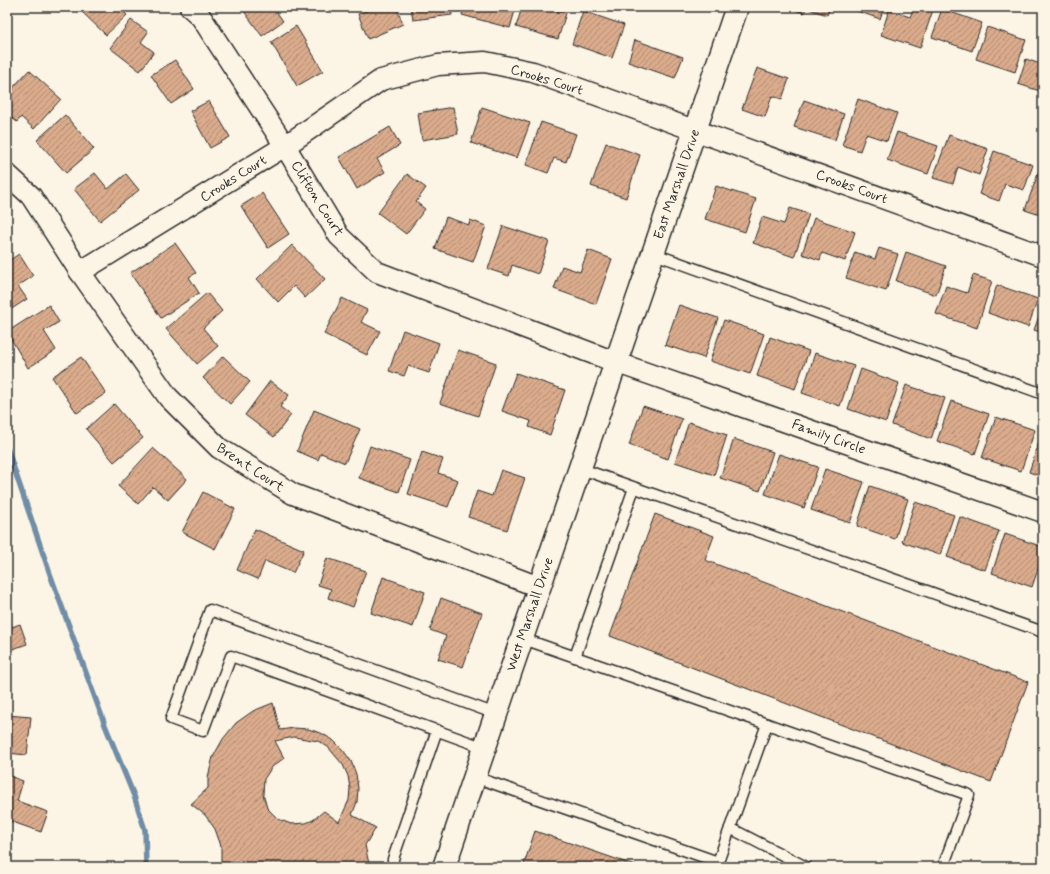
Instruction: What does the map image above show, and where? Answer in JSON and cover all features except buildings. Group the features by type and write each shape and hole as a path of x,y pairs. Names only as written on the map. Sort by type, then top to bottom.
{"main road":[{"name":"East Marshall Drive","path":"615,362 737,7"},
{"name":"West Marshall Drive","path":"444,867 615,362"}],"street":[{"name":"Clifton Court","path":"190,7 201,17 285,146 339,236 377,272 615,362"},
{"name":"Crooks Court","path":"80,272 285,146 381,80 438,65 485,62 533,72 695,129 1043,256"},
{"name":"Brent Court","path":"7,174 31,196 80,272 168,397 219,448 293,494 539,587"},
{"name":"Family Circle","path":"615,362 1043,512"}],"lane":[{"path":"652,253 1043,394"},
{"path":"579,468 1043,632"},
{"path":"575,657 634,488"},
{"path":"485,748 230,656 204,731 171,719 210,610 496,714"},
{"path":"521,638 969,795 943,867"},
{"path":"474,777 717,864 767,724"},
{"path":"393,867 393,859 437,730"},
{"path":"730,828 806,867"}],"waterway":[{"path":"7,448 50,574 105,725 134,796 145,830 146,867"}]}
